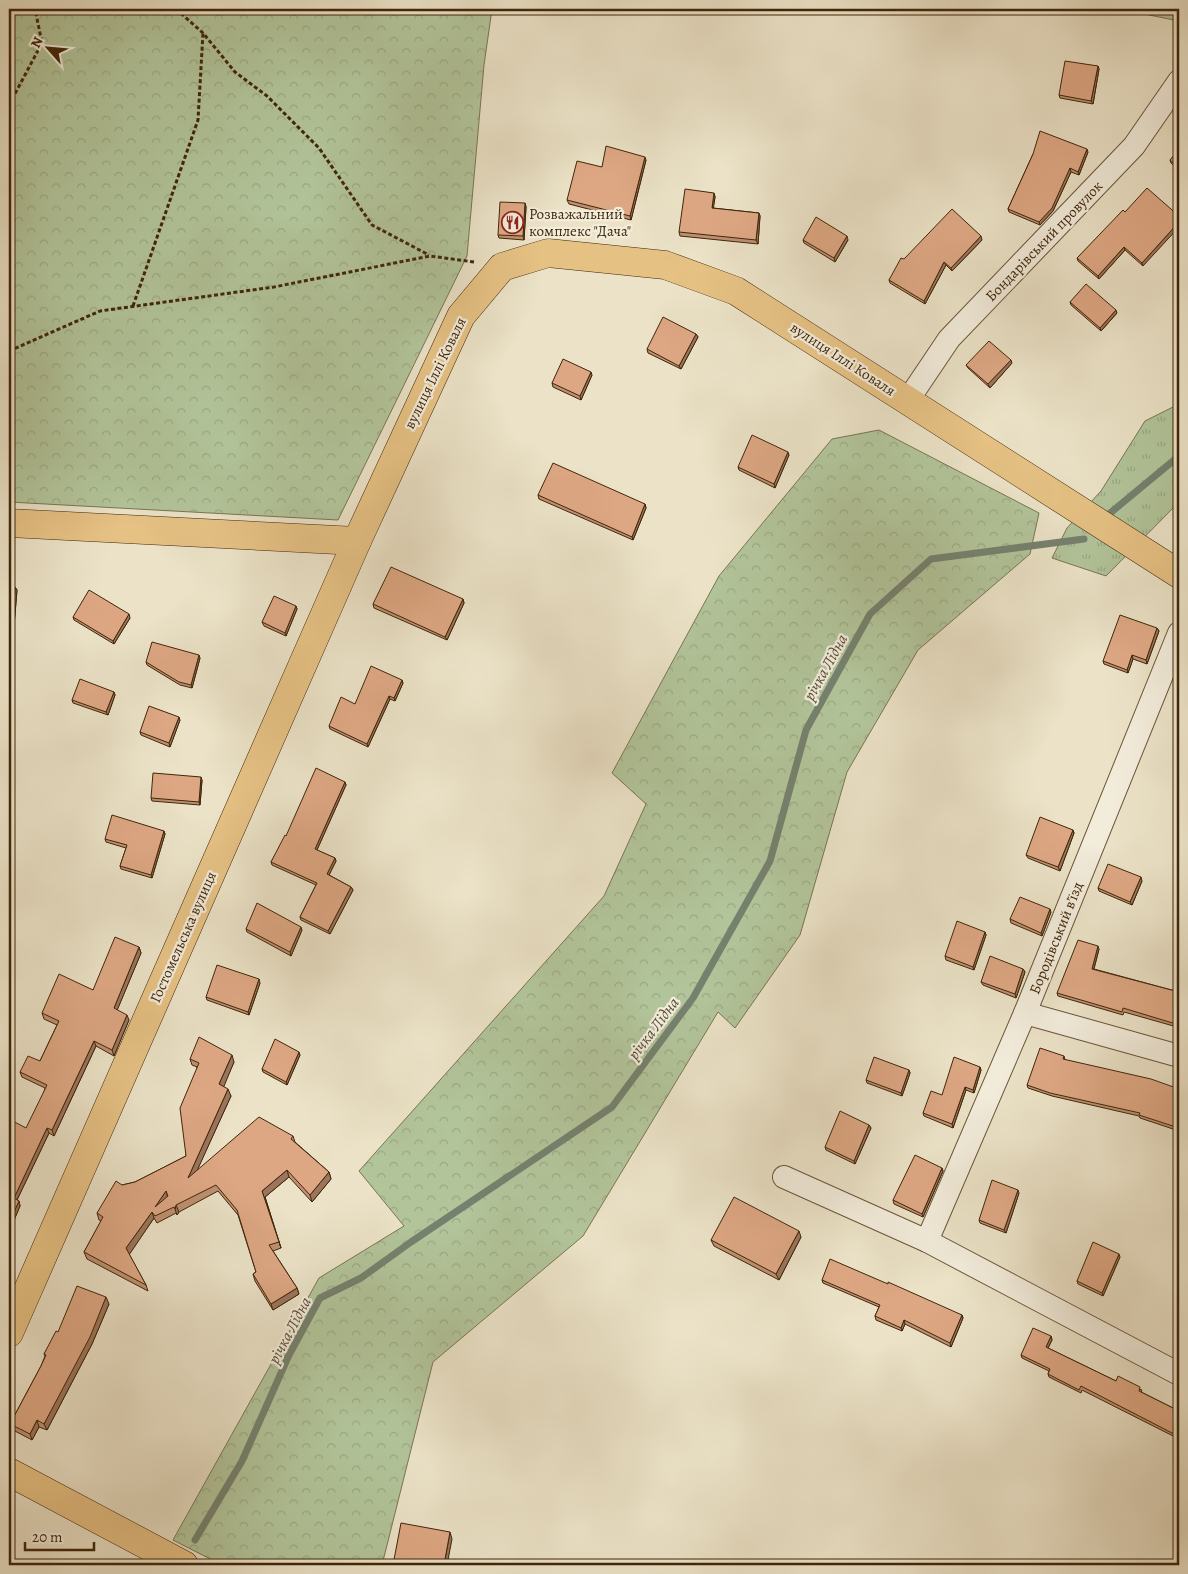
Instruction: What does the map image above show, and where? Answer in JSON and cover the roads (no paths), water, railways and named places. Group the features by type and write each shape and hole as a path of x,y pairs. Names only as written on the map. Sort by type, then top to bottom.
{"main road":[{"name":"вулиця Іллі Коваля","path":"357,541 461,316 502,267 548,253 665,265 736,291 1179,574"},
{"path":"9,523 357,541"},
{"name":"Гостомельська вулиця","path":"9,1333 357,541"},
{"path":"9,1472 184,1565"}],"street":[{"name":"Бондарівський провулок","path":"908,400 949,339 1134,146 1179,82"},
{"name":"Бородівський в’їзд","path":"927,1241 1024,1013 1179,633"},
{"path":"1024,1013 1179,1056"},
{"path":"784,1177 927,1241 1179,1374"}],"waterway":[{"name":"річка Лідна","path":"1109,514 1179,456"},
{"name":"річка Лідна","path":"195,1540 242,1461 289,1355 320,1298 361,1278 411,1242 612,1107 693,998 770,861 806,730 870,614 931,559 1084,539"}],"place":[{"name":"Розважальний комплекс \"Дача\"","path":"513,223"}]}
